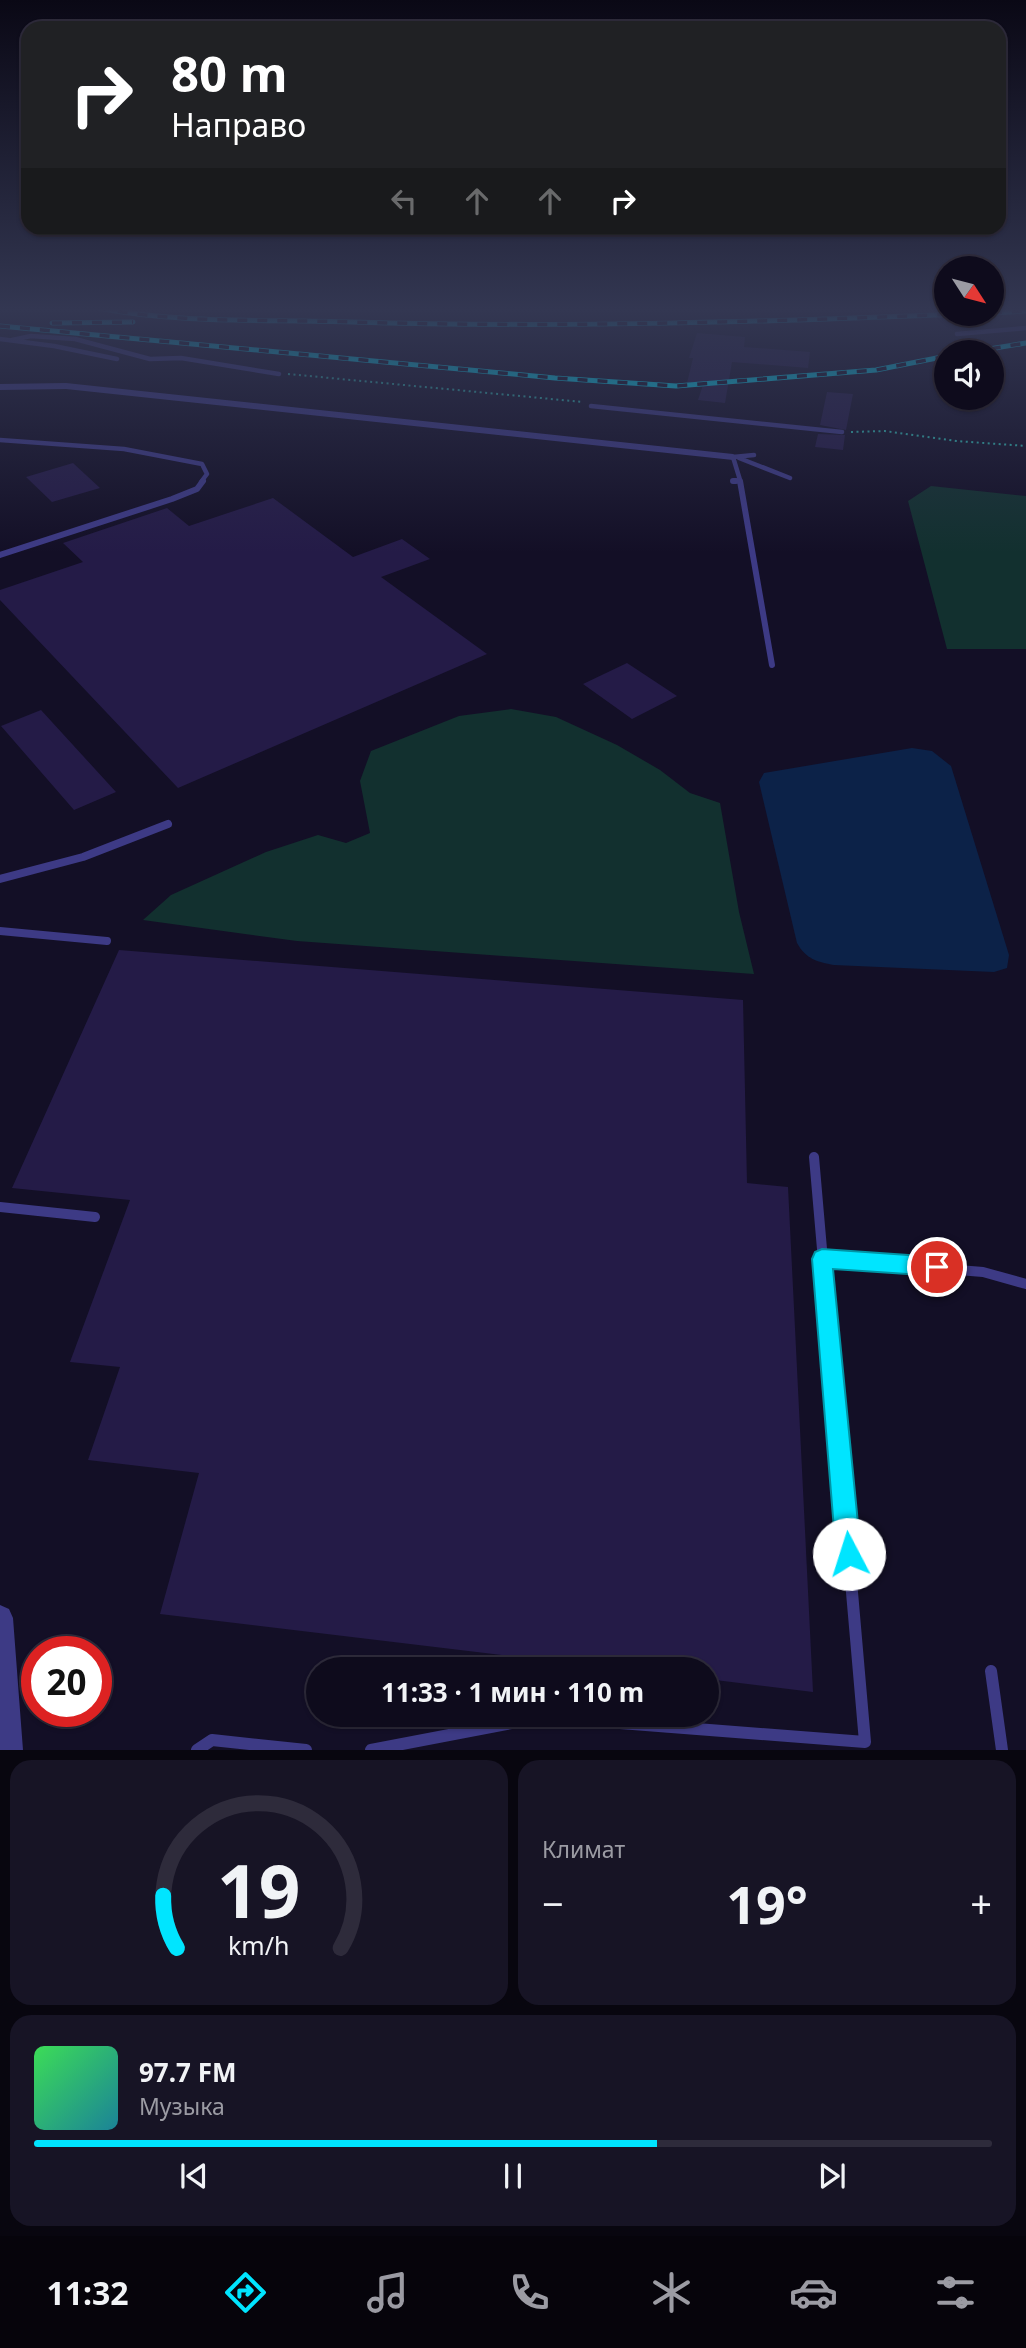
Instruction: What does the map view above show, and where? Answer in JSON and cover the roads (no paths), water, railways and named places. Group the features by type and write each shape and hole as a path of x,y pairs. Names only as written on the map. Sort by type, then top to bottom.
{"street":[{"path":"100,390 736,458"},
{"path":"0,1618 10,1749"}],"lane":[{"path":"592,406 842,432"},
{"path":"0,440 124,449 202,464 207,474 197,489 172,499 0,555"},
{"path":"736,458 754,455"},
{"path":"736,458 790,478"},
{"path":"736,458 736,480 772,666"},
{"path":"0,879 83,857 168,824"},
{"path":"0,932 107,941"},
{"path":"370,1749 543,1717 865,1742 814,1157"},
{"path":"0,1207 95,1217"},
{"path":"822,1259 983,1272 1026,1284"},
{"path":"991,1671 1002,1749"},
{"path":"197,1749 212,1741 306,1749"}],"water":[{"path":"912,748 932,751 951,766 1009,955 1007,968 994,972 834,965 812,959 797,943 759,782 764,773"}]}
